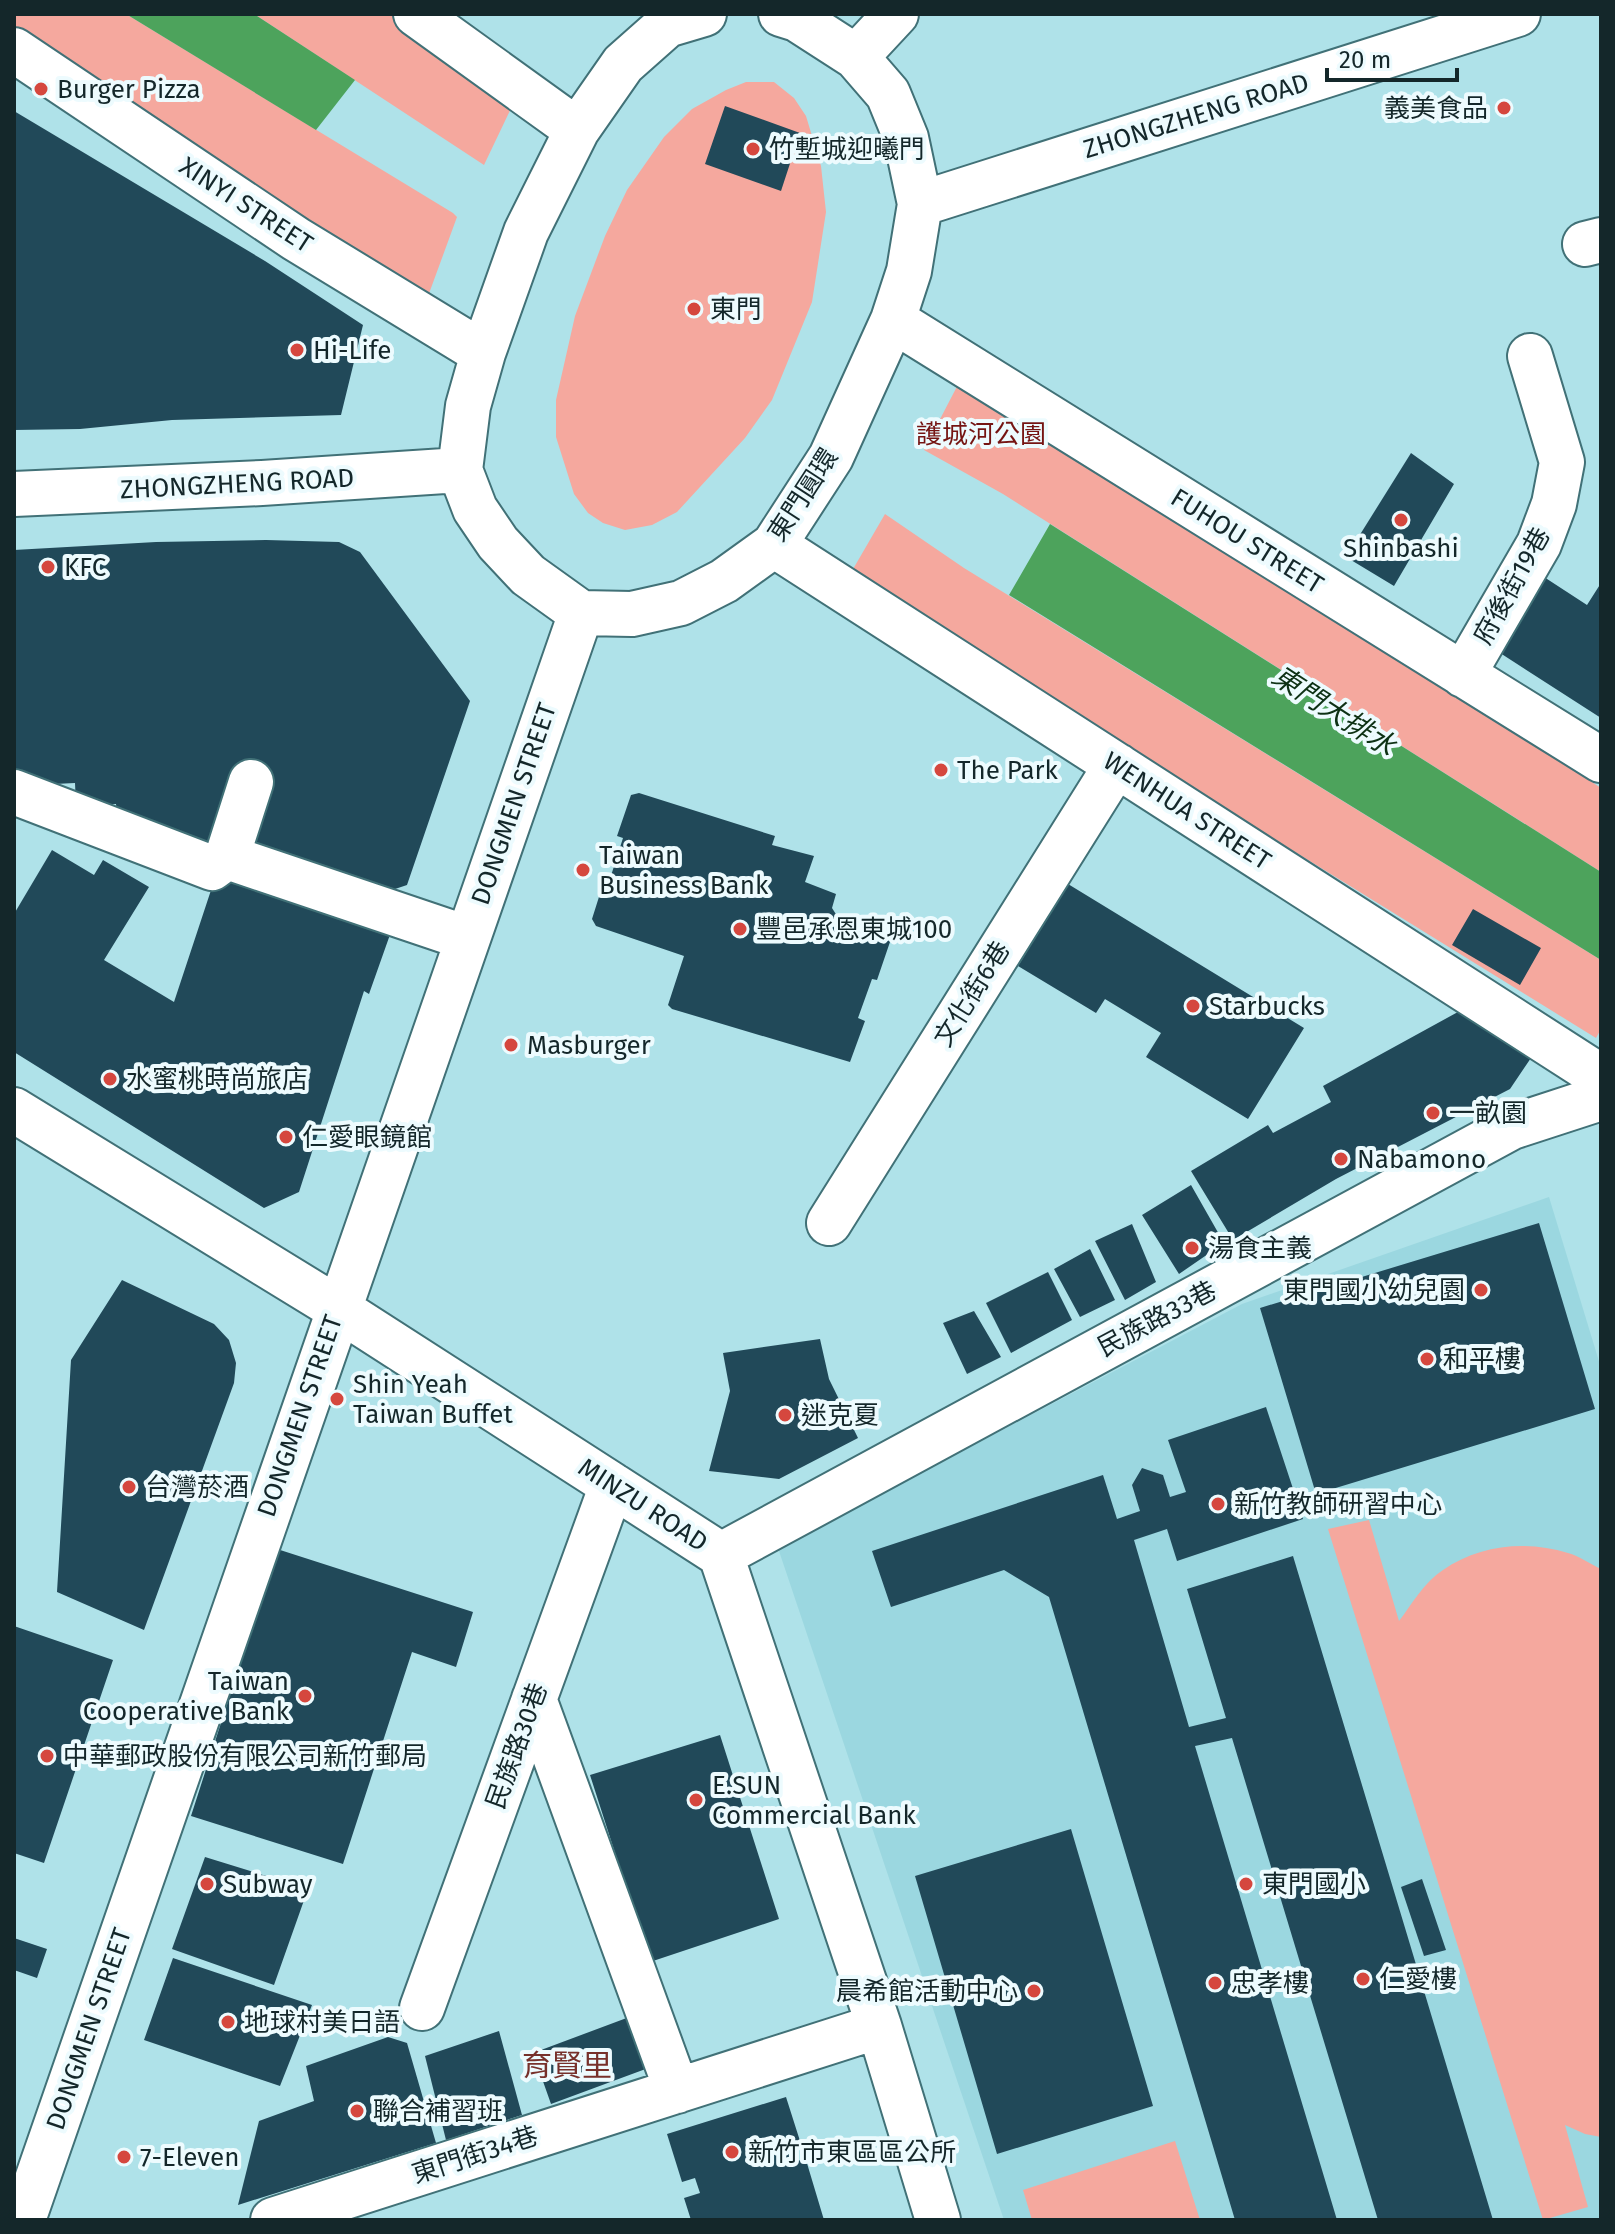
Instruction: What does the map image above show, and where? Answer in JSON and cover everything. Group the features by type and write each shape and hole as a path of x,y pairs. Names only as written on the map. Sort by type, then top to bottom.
{"street":[{"path":"416,14 577,130"},
{"name":"東門圓環","path":"581,613 632,614 681,603 724,581 774,545 831,457 893,320 909,271 920,204 906,138 888,94 856,57 797,19 781,14"},
{"path":"856,57 896,14"},
{"name":"ZHONGZHENG ROAD","path":"920,204 1471,21 1518,14"},
{"path":"581,613 528,575 498,543 475,509 460,470 468,406 483,353 526,232 577,130 623,64 679,18"},
{"name":"XINYI STREET","path":"14,50 296,239 483,353"},
{"name":"FUHOU STREET","path":"893,320 1601,760"},
{"name":"府後街19巷","path":"1463,675 1539,544 1554,504 1562,462 1530,356"},
{"name":"ZHONGZHENG ROAD","path":"14,494 460,470"},
{"name":"WENHUA STREET","path":"774,545 1601,1077"},
{"name":"DONGMEN STREET","path":"24,2195 581,613"},
{"name":"文化街6巷","path":"829,1223 1118,766"},
{"path":"14,792 212,868 227,857 251,782"},
{"path":"227,857 467,938"},
{"name":"民族路33巷","path":"721,1555 1512,1127 1601,1098"},
{"name":"MINZU ROAD","path":"14,1110 337,1308 721,1555 879,2026 938,2220"},
{"name":"民族路30巷","path":"422,2008 612,1485"},
{"path":"534,1699 677,2091"},
{"name":"東門街34巷","path":"273,2220 879,2026"}],"shaded area":[{"name":"東門國小","path":"1549,1197 1601,1368 1601,2220 1004,2220 778,1548 1242,1304"}],"green space":[{"path":"14,14 126,14 453,213 457,217 427,299 14,30"},
{"path":"254,14 394,14 516,98 484,165"},
{"name":"東門","path":"746,82 774,82 794,98 806,116 821,166 826,212 812,302 772,400 745,438 677,512 652,525 625,530 603,523 588,513 574,494 556,437 556,400 575,316 605,236 627,190 664,137 692,109"},
{"name":"護城河公園","path":"964,373 1601,788 1601,872 1003,494 924,450"},
{"name":"護城河公園","path":"885,514 964,568 1601,960 1601,1029 1596,1038 849,576"},
{"path":"1369,1520 1399,1621 1436,1575 1457,1562 1487,1550 1519,1546 1552,1549 1572,1554 1601,1569 1601,2137 1565,2125 1588,2207 1543,2220 1328,1529"},
{"path":"1175,2141 1200,2220 1032,2220 1023,2190"}],"water":[{"path":"126,14 254,14 355,80 316,130"},
{"name":"東門大排水","path":"1050,524 1601,872 1601,960 1009,595"}],"building":[{"name":"竹塹城迎曦門","path":"725,106 800,133 781,191 705,164"},
{"path":"14,111 265,261 363,325 341,415 172,420 80,429 14,430"},
{"name":"Shinbashi","path":"1411,453 1454,484 1394,586 1346,557"},
{"path":"266,540 339,542 360,552 470,701 407,885 374,896 219,853 117,814 116,804 76,805 75,783 34,785 14,780 14,550"},
{"path":"1544,577 1587,605 1601,583 1601,718 1497,651"},
{"name":"豐邑承恩東城100","path":"639,793 775,836 772,845 814,856 805,882 836,894 832,908 839,919 886,933 891,939 877,980 872,979 858,1018 865,1021 850,1062 672,1009 668,1005 684,956 596,926 592,919 604,881 609,882 623,838 617,836 631,795"},
{"path":"52,850 94,875 103,860 149,887 104,960 174,1002 218,869 392,929 369,994 364,991 299,1192 264,1208 14,1052 14,914"},
{"name":"Starbucks","path":"1068,884 1304,1028 1248,1119 1146,1057 1161,1033 1105,999 1096,1013 1018,966"},
{"path":"1473,909 1541,948 1520,985 1452,945"},
{"path":"1467,1007 1535,1052 1510,1089 1336,1179 1233,1240 1191,1171 1268,1125 1273,1133 1331,1102 1323,1086"},
{"path":"1191,1185 1224,1243 1179,1274 1142,1215"},
{"name":"和平樓","path":"1539,1223 1595,1409 1316,1494 1260,1308"},
{"path":"1132,1224 1156,1282 1125,1300 1095,1241"},
{"path":"1090,1249 1115,1300 1080,1317 1054,1269"},
{"path":"1048,1272 1072,1320 1011,1353 986,1303"},
{"name":"台灣菸酒","path":"122,1280 214,1324 229,1340 236,1363 234,1383 144,1630 57,1592 71,1360"},
{"path":"974,1311 1001,1357 967,1374 943,1323"},
{"name":"迷克夏","path":"820,1339 829,1379 858,1438 779,1479 709,1471 730,1391 723,1353"},
{"path":"1266,1407 1303,1519 1177,1561 1167,1529 1134,1540 1189,1727 1226,1718 1187,1589 1293,1556 1493,2220 1378,2220 1232,1738 1195,1746 1337,2220 1235,2220 1049,1597 1004,1570 891,1607 872,1551 1103,1475 1117,1519 1140,1511 1132,1485 1142,1468 1163,1475 1170,1497 1186,1492 1168,1440"},
{"path":"277,1549 473,1612 456,1667 412,1652 343,1864 191,1816"},
{"name":"中華郵政股份有限公司新竹郵局","path":"14,1626 113,1660 44,1863 14,1853"},
{"path":"720,1735 779,1919 650,1962 590,1775"},
{"name":"晨希館活動中心","path":"1071,1829 1153,2106 997,2154 915,1876"},
{"path":"205,1857 308,1889 274,1985 172,1949"},
{"path":"1422,1879 1446,1950 1424,1956 1401,1887"},
{"path":"14,1938 47,1949 37,1978 14,1970"},
{"name":"地球村美日語","path":"173,1958 312,2005 280,2086 144,2040"},
{"path":"632,2016 651,2067 551,2104 533,2053"},
{"path":"499,2031 522,2115 446,2140 425,2056"},
{"name":"聯合補習班","path":"388,2037 407,2043 436,2143 238,2205 259,2121 314,2101 306,2066"},
{"name":"新竹市東區區公所","path":"786,2097 800,2141 788,2144 793,2161 806,2160 824,2220 691,2220 684,2198 700,2193 695,2178 682,2182 667,2134"}],"place":[{"name":"Burger Pizza","path":"41,89"},
{"name":"義美食品","path":"1504,108"},
{"name":"竹塹城迎曦門","path":"753,149"},
{"name":"東門","path":"694,309"},
{"name":"Hi-Life","path":"297,350"},
{"name":"Shinbashi","path":"1401,520"},
{"name":"KFC","path":"48,567"},
{"name":"The Park","path":"941,770"},
{"name":"Taiwan Business Bank","path":"583,870"},
{"name":"豐邑承恩東城100","path":"740,929"},
{"name":"Starbucks","path":"1193,1006"},
{"name":"Masburger","path":"511,1045"},
{"name":"水蜜桃時尚旅店","path":"110,1079"},
{"name":"一畝園","path":"1433,1113"},
{"name":"仁愛眼鏡館","path":"286,1137"},
{"name":"Nabamono","path":"1341,1159"},
{"name":"湯食主義","path":"1192,1248"},
{"name":"東門國小幼兒園","path":"1481,1290"},
{"name":"和平樓","path":"1427,1359"},
{"name":"Shin Yeah Taiwan Buffet","path":"337,1399"},
{"name":"迷克夏","path":"785,1415"},
{"name":"台灣菸酒","path":"129,1487"},
{"name":"新竹教師研習中心","path":"1218,1504"},
{"name":"Taiwan Cooperative Bank","path":"305,1696"},
{"name":"中華郵政股份有限公司新竹郵局","path":"47,1756"},
{"name":"E.SUN Commercial Bank","path":"696,1800"},
{"name":"Subway","path":"207,1884"},
{"name":"東門國小","path":"1246,1884"},
{"name":"仁愛樓","path":"1363,1979"},
{"name":"忠孝樓","path":"1215,1983"},
{"name":"晨希館活動中心","path":"1034,1991"},
{"name":"地球村美日語","path":"228,2022"},
{"name":"聯合補習班","path":"357,2111"},
{"name":"新竹市東區區公所","path":"732,2152"},
{"name":"7-Eleven","path":"124,2157"}],"district":[{"name":"育賢里","path":"567,2066"}]}
